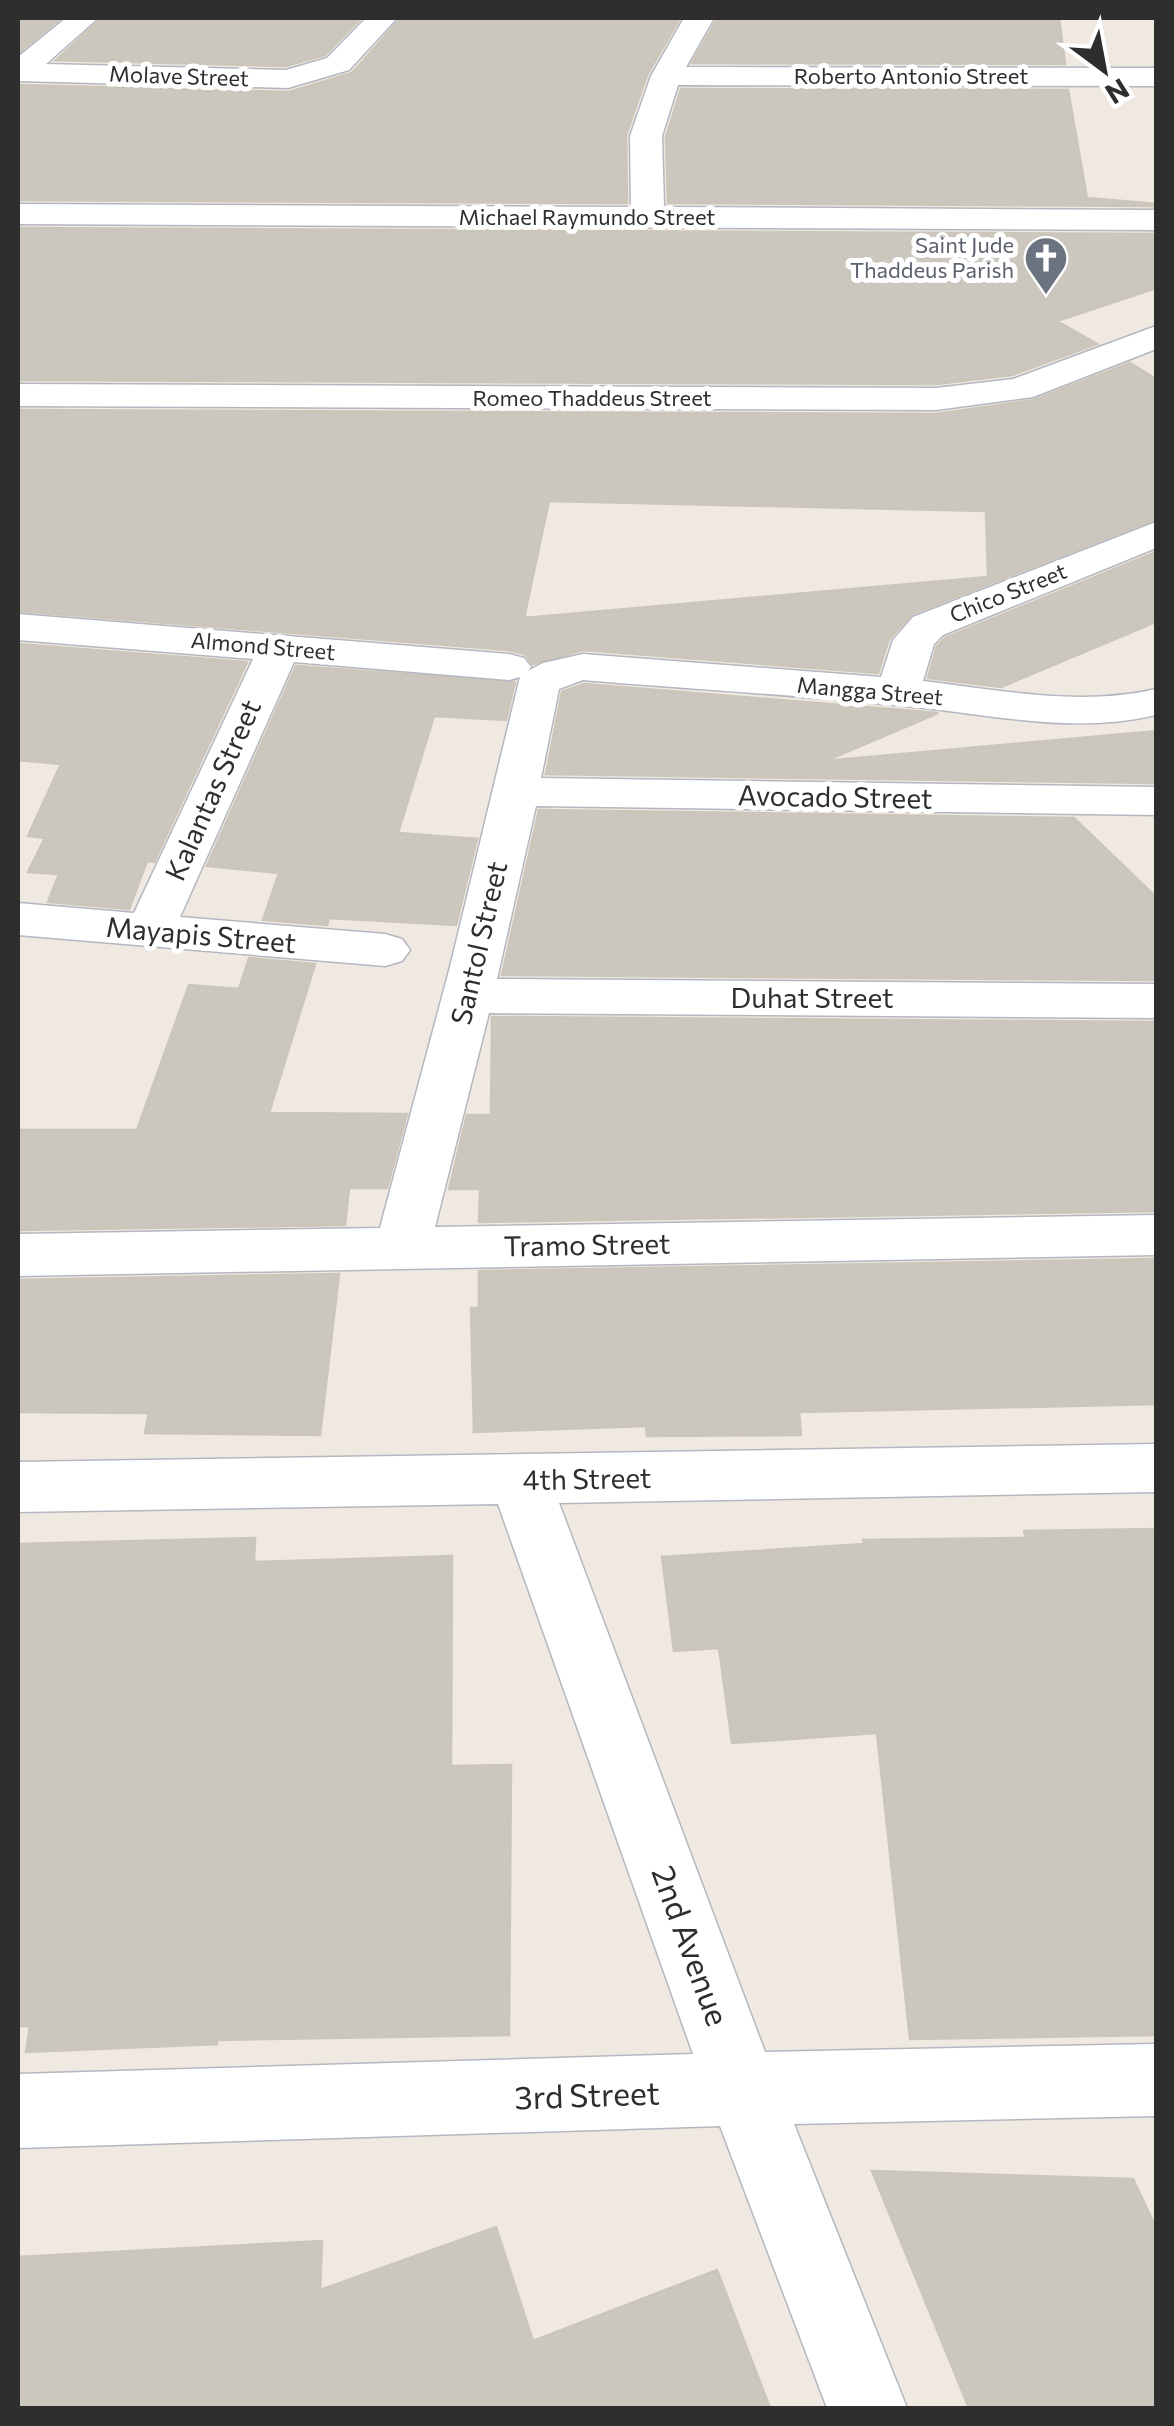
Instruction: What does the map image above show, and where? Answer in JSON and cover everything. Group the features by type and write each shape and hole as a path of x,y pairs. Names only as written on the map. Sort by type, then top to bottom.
{"street":[{"path":"18,72 82,18"},
{"name":"Molave Street","path":"18,72 288,79 338,64 382,18"},
{"path":"648,218 646,136 666,76 699,18"},
{"name":"Roberto Antonio Street","path":"666,76 1156,77"},
{"name":"Michael Raymundo Street","path":"18,214 1156,220"},
{"name":"Romeo Thaddeus Street","path":"18,395 936,400 1020,389 1156,336"},
{"name":"Chico Street","path":"898,692 914,640 928,626 1156,534"},
{"name":"Almond Street","path":"18,626 509,667"},
{"name":"Kalantas Street","path":"149,932 279,648"},
{"name":"Mangga Street","path":"582,668 898,692 1089,712 1125,712 1156,702"},
{"name":"Santol Street","path":"402,1248 468,996 538,683 558,672 582,668"},
{"name":"Avocado Street","path":"514,792 1156,801"},
{"name":"Mayapis Street","path":"18,919 385,950"},
{"name":"Duhat Street","path":"468,996 1156,1001"},
{"name":"Tramo Street","path":"18,1255 1156,1235"},
{"name":"4th Street","path":"18,1487 1156,1468"},
{"name":"2nd Avenue","path":"520,1480 744,2091 868,2408"},
{"name":"3rd Street","path":"18,2111 744,2091 922,2082 1156,2081"}],"building":[{"path":"18,18 61,18 18,53"},
{"path":"102,18 361,18 325,55 286,66 56,60"},
{"path":"401,18 680,18 647,75 626,135 627,203 18,200 18,85 289,92 352,73"},
{"path":"718,18 1059,18 1065,64 692,63"},
{"path":"681,89 1068,90 1087,198 1156,206 668,203 666,137"},
{"path":"18,228 1156,234 1156,288 1057,321 1097,344 1012,375 936,384 18,380"},
{"path":"1130,363 1156,379 1156,519 912,614 889,639 878,673 583,650 533,664 525,654 509,650 18,611 18,410 936,414 1034,400","holes":["549,501 986,511 988,577 524,618"]},
{"path":"1156,552 1156,622 1001,687 928,678 937,646 945,638"},
{"path":"18,644 247,662 154,862 147,861 129,909 48,902 59,874 28,872 45,838 28,836 61,764 18,760"},
{"path":"296,666 515,682 506,720 434,716 398,833 477,839 456,925 329,918 327,925 263,920 279,873 207,866"},
{"path":"584,684 938,713 825,761 1156,731 1156,783 546,774 562,692"},
{"path":"539,810 1074,818 1156,897 1156,980 502,975"},
{"path":"249,958 315,964 269,1113 407,1114 387,1188 349,1188 345,1225 18,1230 18,1130 137,1130 189,985 239,989"},
{"path":"492,1017 1156,1022 1156,1211 479,1222 480,1189 449,1189 467,1115 491,1115"},
{"path":"1156,1259 1156,1404 799,1412 801,1435 647,1436 646,1426 474,1432 471,1308 479,1308 479,1271"},
{"path":"339,1274 320,1435 145,1433 149,1413 18,1412 18,1280"},
{"path":"1156,1529 1156,2035 910,2039 877,1733 732,1743 719,1648 674,1651 662,1557 864,1544 863,1540 1026,1538 1024,1531"},
{"path":"255,1538 254,1562 452,1556 451,1766 511,1765 509,2035 217,2040 217,2044 26,2052 30,2026 18,2026 18,1544"},
{"path":"872,2171 1133,2179 1156,2228 1156,2408 969,2408"},
{"path":"496,2227 533,2341 717,2270 770,2408 18,2408 18,2257 322,2241 320,2290"}],"place":[{"name":"Saint Jude Thaddeus Parish","path":"1046,296"}]}
